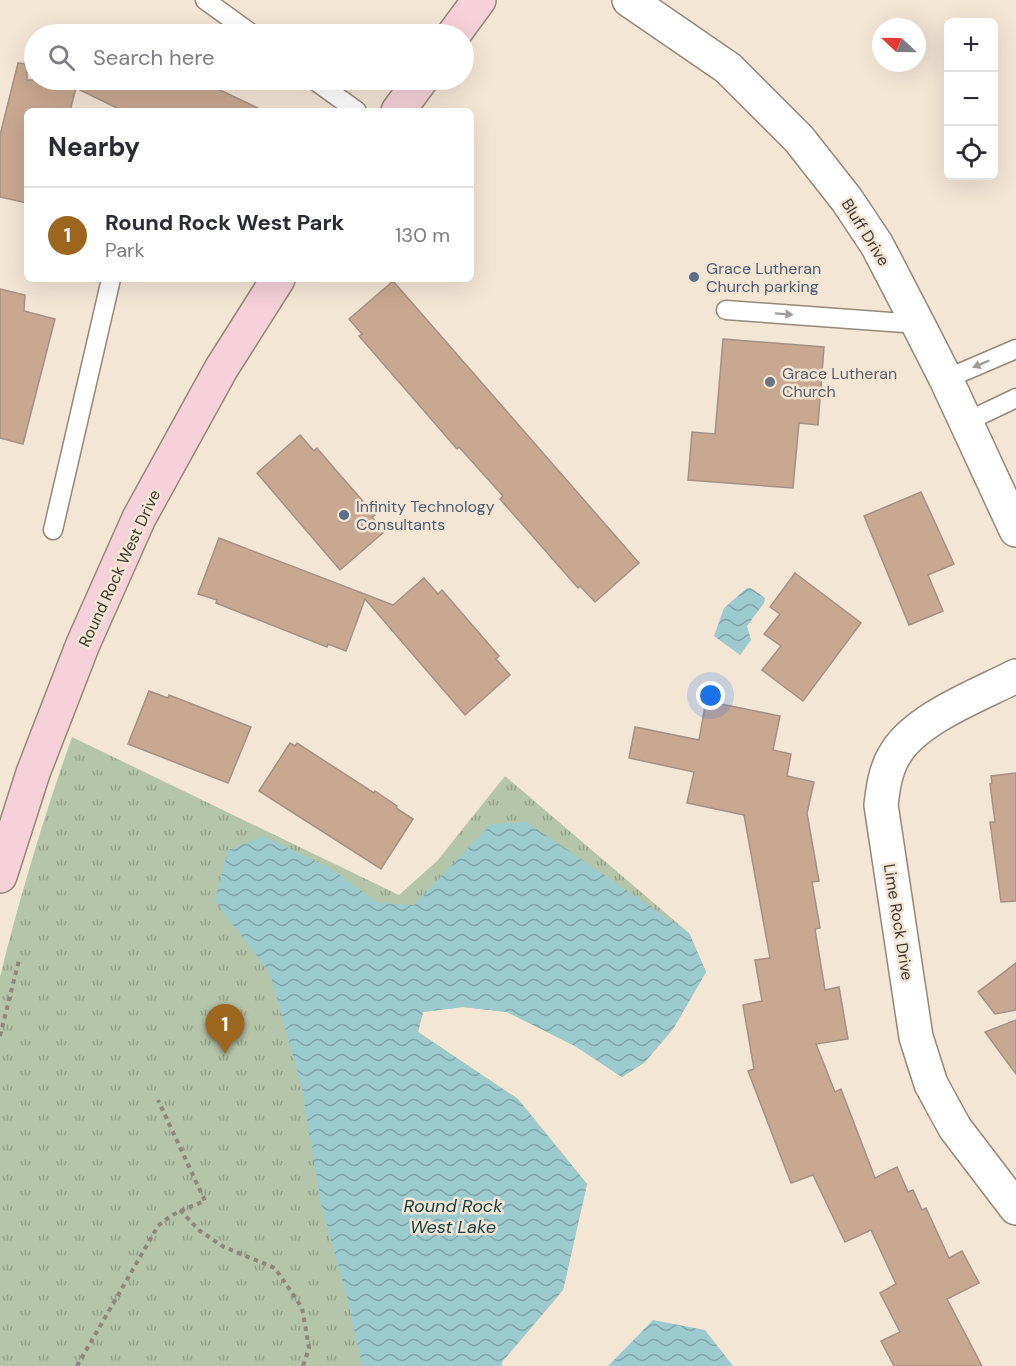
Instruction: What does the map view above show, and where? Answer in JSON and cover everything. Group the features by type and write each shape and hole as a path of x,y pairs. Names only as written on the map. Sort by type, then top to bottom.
{"street":[{"path":"461,24 479,0"},
{"name":"Bluff Drive","path":"629,0 728,68 799,139 847,200 877,245 918,324 1016,530"},
{"path":"400,108 414,90"},
{"name":"Round Rock West Drive","path":"0,876 33,773 83,644 139,518 221,369 276,282"},
{"name":"Lime Rock Drive","path":"1016,676 926,722 912,735 894,756 885,779 881,805 916,1037 931,1084 955,1128 1016,1208"}],"lane":[{"path":"205,0 238,24"},
{"path":"328,90 353,108"},
{"path":"53,530 110,282"},
{"path":"726,310 918,324"},
{"path":"946,379 1016,350"},
{"path":"966,422 1016,398"}],"path":[{"path":"0,1036 20,960"},
{"path":"77,1366 158,1226 180,1210 205,1201 158,1100"},
{"path":"180,1210 200,1231 224,1247 275,1268 302,1308 309,1348 303,1366"}],"green space":[{"path":"72,737 399,895 437,861 505,776 689,933 706,972 673,1029 645,1062 622,1077 575,1046 507,1012 463,1007 423,1012 418,1032 518,1099 587,1184 563,1290 502,1362 502,1366 0,1366 0,977 33,856"}],"water":[{"path":"747,588 751,588 765,598 764,603 747,626 751,640 740,655 714,636 724,608"},
{"name":"Round Rock West Lake","path":"527,822 689,933 706,972 673,1029 645,1062 622,1077 575,1046 507,1012 463,1007 423,1012 418,1032 518,1099 587,1184 563,1290 502,1362 502,1366 362,1366 347,1297 321,1203 302,1088 270,973 215,901 228,850 264,836 330,868 379,903 414,905 491,824"},
{"path":"653,1320 705,1330 733,1366 608,1366"}],"building":[{"path":"18,63 24,64 24,90 75,90 71,108 24,108 24,202 0,197 0,135"},
{"path":"80,90 220,90 258,108 117,108"},
{"path":"394,282 639,563 595,602 580,586 578,588 500,499 503,496 459,447 457,449 359,336 362,334 349,319"},
{"path":"0,289 25,295 24,311 55,319 23,444 0,438"},
{"name":"Grace Lutheran Church","path":"723,339 824,347 818,425 799,423 793,488 688,480 692,432 715,434"},
{"path":"300,435 314,451 317,448 375,515 372,517 384,532 340,570 257,473"},
{"path":"921,492 954,564 928,575 943,611 909,625 864,516"},
{"path":"219,538 393,605 424,578 438,594 442,590 499,656 496,659 510,675 465,715 365,599 346,651 328,644 327,647 216,603 217,600 198,594"},
{"path":"795,573 861,623 803,701 762,670 781,646 764,634 780,614 770,607"},
{"path":"149,691 168,698 169,695 251,727 228,783 128,744"},
{"path":"706,701 780,716 773,750 791,754 787,776 814,782 807,813 819,881 812,882 820,928 815,929 825,990 839,987 848,1039 816,1044 835,1092 841,1089 875,1178 897,1167 908,1192 913,1190 922,1210 926,1208 949,1258 962,1251 979,1283 947,1299 982,1366 894,1366 881,1341 900,1332 880,1293 896,1284 871,1230 845,1242 813,1175 791,1183 748,1071 754,1069 743,1005 762,1001 755,960 770,958 744,815 687,803 694,772 629,758 635,727 699,740"},
{"path":"290,743 295,746 297,743 374,793 375,791 413,819 381,869 259,791"},
{"path":"1016,773 1016,901 1001,902 990,822 995,822 990,784 992,783 991,776"},
{"path":"1016,963 1016,1010 995,1014 978,992"},
{"path":"1016,1020 1016,1074 985,1032"}],"place":[{"name":"Grace Lutheran Church parking","path":"694,277"},
{"name":"Grace Lutheran Church","path":"770,382"},
{"name":"Infinity Technology Consultants","path":"344,515"},
{"name":"Round Rock West Park","path":"225,1054"}]}
